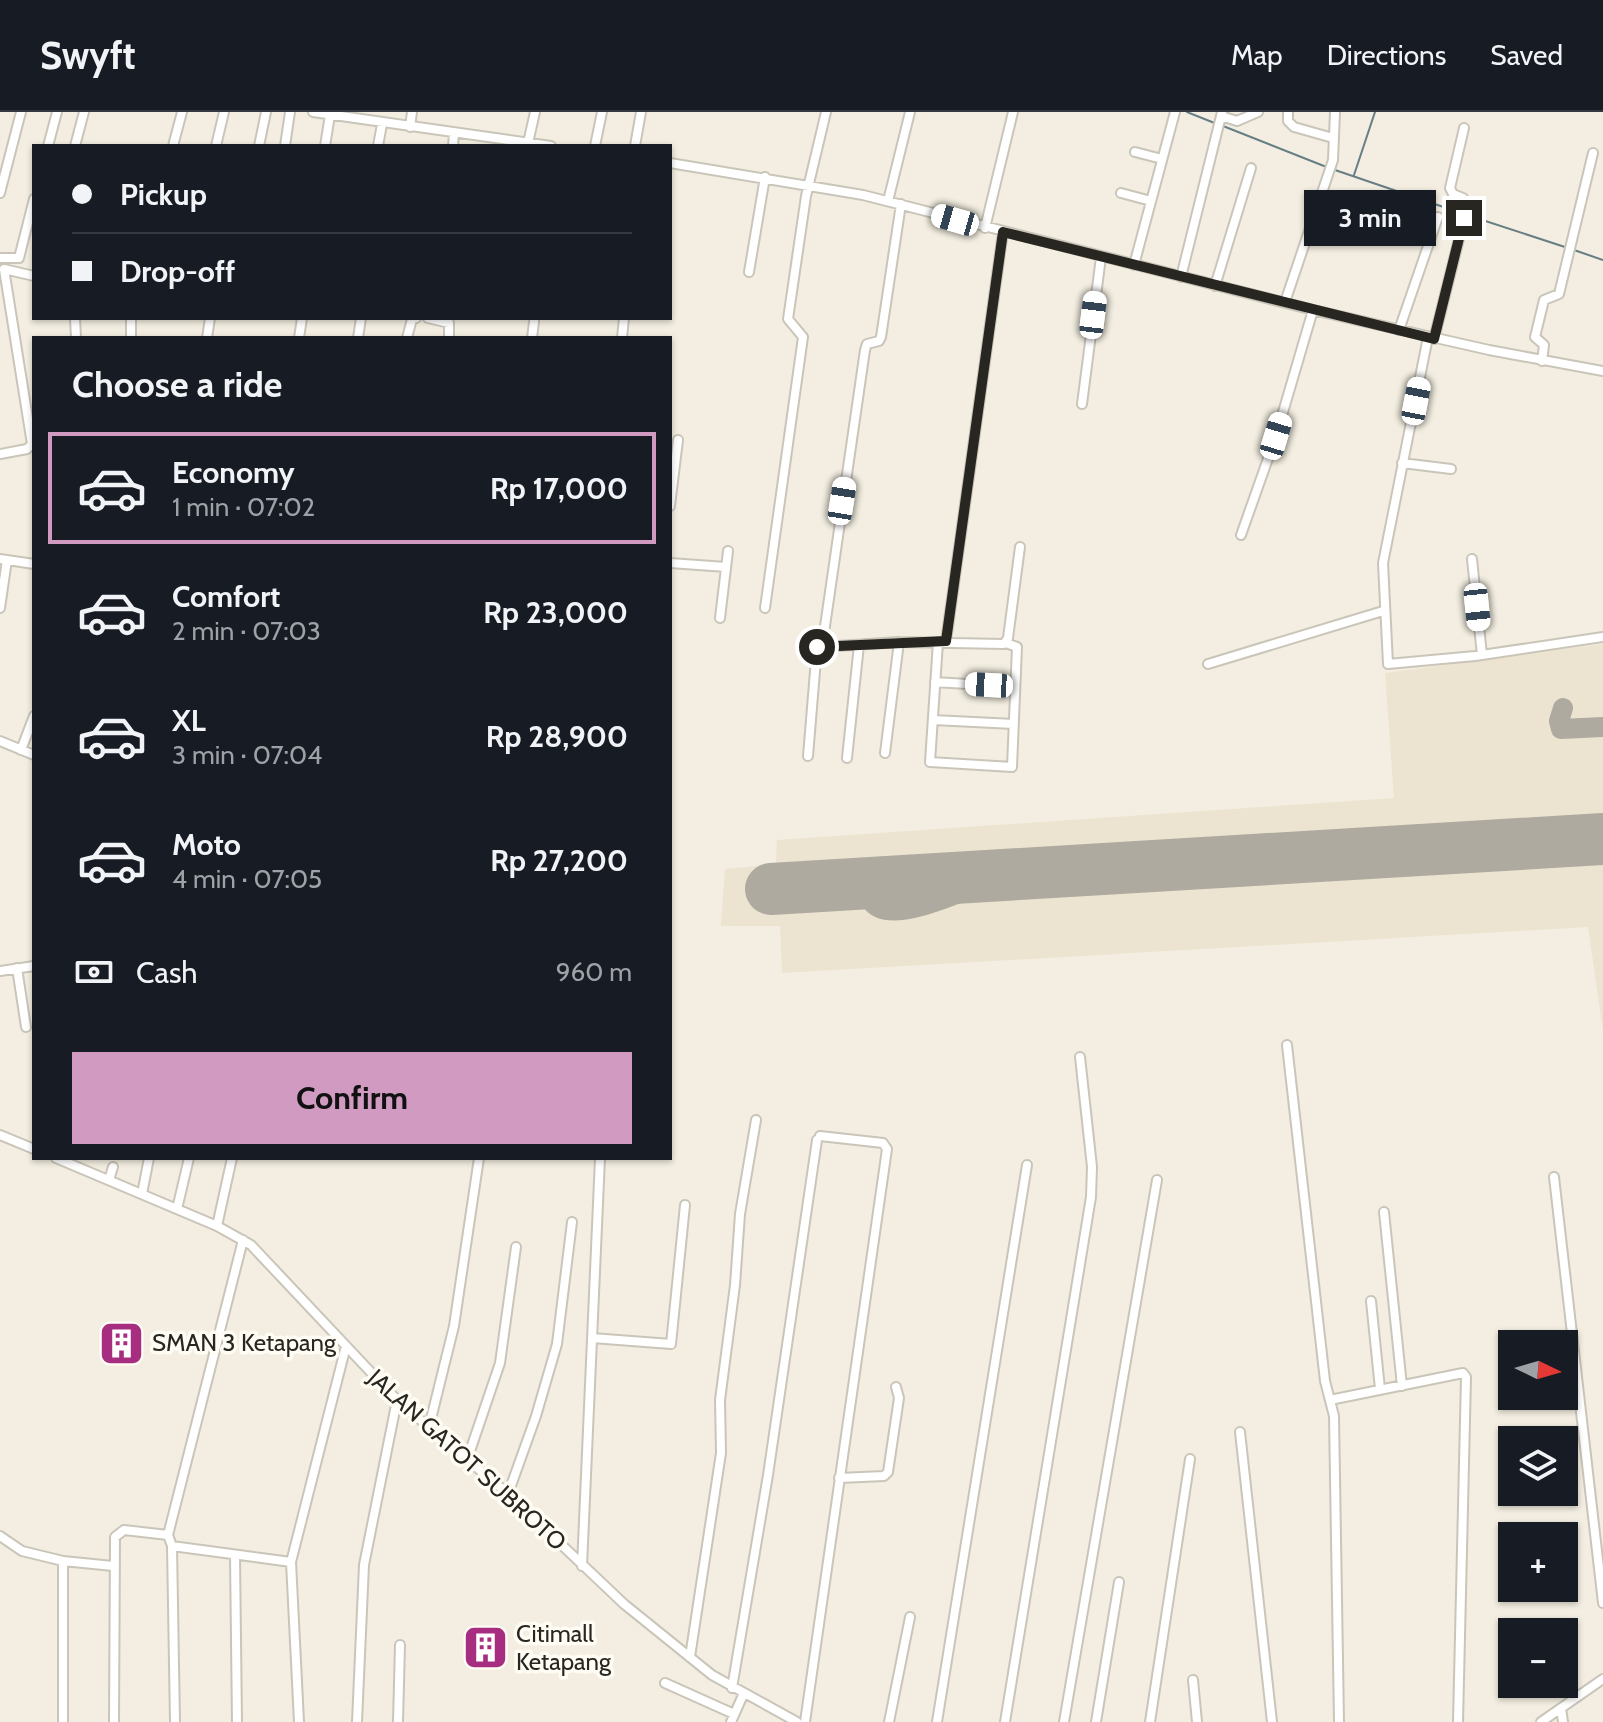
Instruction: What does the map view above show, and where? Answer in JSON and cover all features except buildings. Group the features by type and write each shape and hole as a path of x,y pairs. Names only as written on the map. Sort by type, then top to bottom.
{"street":[{"path":"0,193 21,112"},
{"path":"49,144 57,112"},
{"path":"76,144 84,112"},
{"path":"174,144 182,112"},
{"path":"216,144 224,112"},
{"path":"259,144 266,112"},
{"path":"285,144 290,112"},
{"path":"313,112 504,143 535,144"},
{"path":"410,127 412,112"},
{"path":"528,143 535,112"},
{"path":"595,144 602,112"},
{"path":"635,144 641,112"},
{"path":"765,608 803,337 788,319 809,184 826,112"},
{"path":"888,201 910,112"},
{"path":"985,228 1013,112"},
{"path":"1134,265 1175,112"},
{"path":"1181,277 1221,114 1237,121 1258,112"},
{"path":"1288,112 1288,121 1294,127 1333,138"},
{"path":"1285,302 1333,160 1335,112"},
{"path":"325,144 330,115"},
{"path":"378,144 382,124"},
{"path":"1464,128 1450,188 1453,194 1463,198 1467,207 1431,338 1383,563 1388,664 1482,655 1603,637"},
{"path":"453,144 454,133"},
{"path":"1135,152 1162,159"},
{"path":"1542,361 1544,345 1535,337 1539,312 1544,300 1559,294 1593,153"},
{"path":"672,163 809,184 888,201 1313,310 1431,338 1603,371"},
{"path":"1215,286 1251,168"},
{"path":"749,272 765,177"},
{"path":"1121,193 1151,201"},
{"path":"808,756 820,647 865,350 867,344 879,341 881,337 901,204"},
{"path":"0,258 19,258 32,207"},
{"path":"1399,330 1438,217"},
{"path":"803,647 942,642 1006,643 1017,647 1012,767 930,762 935,682 942,642 1003,232"},
{"path":"1082,404 1101,257"},
{"path":"0,454 27,449 32,444 2,269 32,276"},
{"path":"1241,535 1276,436 1313,310"},
{"path":"532,336 534,322"},
{"path":"672,490 678,440"},
{"path":"1402,463 1451,469"},
{"path":"1006,643 1020,547"},
{"path":"720,618 728,551"},
{"path":"0,608 4,559 32,564"},
{"path":"1472,559 1482,655"},
{"path":"672,563 726,567"},
{"path":"1208,664 1383,611"},
{"path":"885,753 899,642"},
{"path":"847,758 859,645"},
{"path":"935,682 1015,687"},
{"path":"933,720 1014,724"},
{"path":"21,750 32,721"},
{"path":"0,741 32,754"},
{"path":"0,971 32,966"},
{"path":"17,968 26,1027"},
{"path":"1287,1045 1334,1434 1339,1722"},
{"path":"1005,1722 1091,1197 1092,1167 1080,1057"},
{"path":"690,1657 721,1453 720,1400 735,1285 740,1214 756,1120"},
{"path":"0,1135 32,1148"},
{"path":"732,1688 819,1138 883,1143 887,1149 805,1722"},
{"name":"JALAN GATOT SUBROTO","path":"61,1160 243,1240 278,1270 397,1400 508,1494 582,1566 690,1657 732,1688 797,1722"},
{"path":"82,1160 82,1169"},
{"path":"142,1194 149,1160"},
{"path":"177,1209 189,1160"},
{"path":"217,1226 232,1160"},
{"path":"429,1427 454,1326 479,1160"},
{"path":"582,1566 600,1160"},
{"path":"109,1180 114,1162"},
{"path":"937,1722 1027,1165"},
{"path":"1554,1177 1603,1603"},
{"path":"1064,1722 1157,1180"},
{"path":"592,1338 671,1344 685,1205"},
{"path":"1384,1212 1402,1386"},
{"path":"508,1494 557,1344 572,1222"},
{"path":"175,1722 172,1546 168,1535 243,1240"},
{"path":"467,1460 500,1363 516,1247"},
{"path":"1371,1301 1380,1389"},
{"path":"299,1722 291,1562 346,1346"},
{"path":"1330,1400 1463,1373 1466,1377 1458,1722"},
{"path":"839,1478 884,1476 888,1472 899,1398 896,1387"},
{"path":"357,1722 363,1573 397,1400"},
{"path":"1240,1432 1272,1722"},
{"path":"1150,1722 1190,1459"},
{"path":"114,1722 115,1537 120,1531 168,1535"},
{"path":"0,1536 22,1551 63,1561 113,1566"},
{"path":"172,1546 291,1562"},
{"path":"235,1556 237,1722"},
{"path":"63,1561 63,1722"},
{"path":"1096,1722 1119,1582"},
{"path":"889,1722 910,1617"},
{"path":"398,1722 400,1645"},
{"path":"1541,1722 1603,1679"},
{"path":"1193,1680 1197,1722"},
{"path":"665,1683 732,1718 743,1695"},
{"path":"1561,1708 1563,1722"}],"shaded area":[{"path":"1603,644 1603,1031 1588,927 782,973 780,926 721,926 725,869 776,864 777,840 1394,798 1385,673"}],"waterway":[{"path":"1187,112 1217,124"},
{"path":"1354,175 1375,112"},
{"path":"1223,126 1329,168"},
{"path":"1335,170 1461,213"},
{"path":"1467,215 1568,248"},
{"path":"1574,250 1603,260"}],"taxiway":[{"path":"1563,708 1559,721 1561,729 1603,727"},
{"path":"869,883 872,902 882,909 897,910 935,902 1004,875"}],"runway":[{"path":"771,889 1603,839"}],"place":[{"name":"SMAN 3 Ketapang","path":"121,1343"},
{"name":"Citimall Ketapang","path":"485,1648"}],"route":[{"path":"817,647 946,641 1003,232 1434,339 1464,218"}]}
